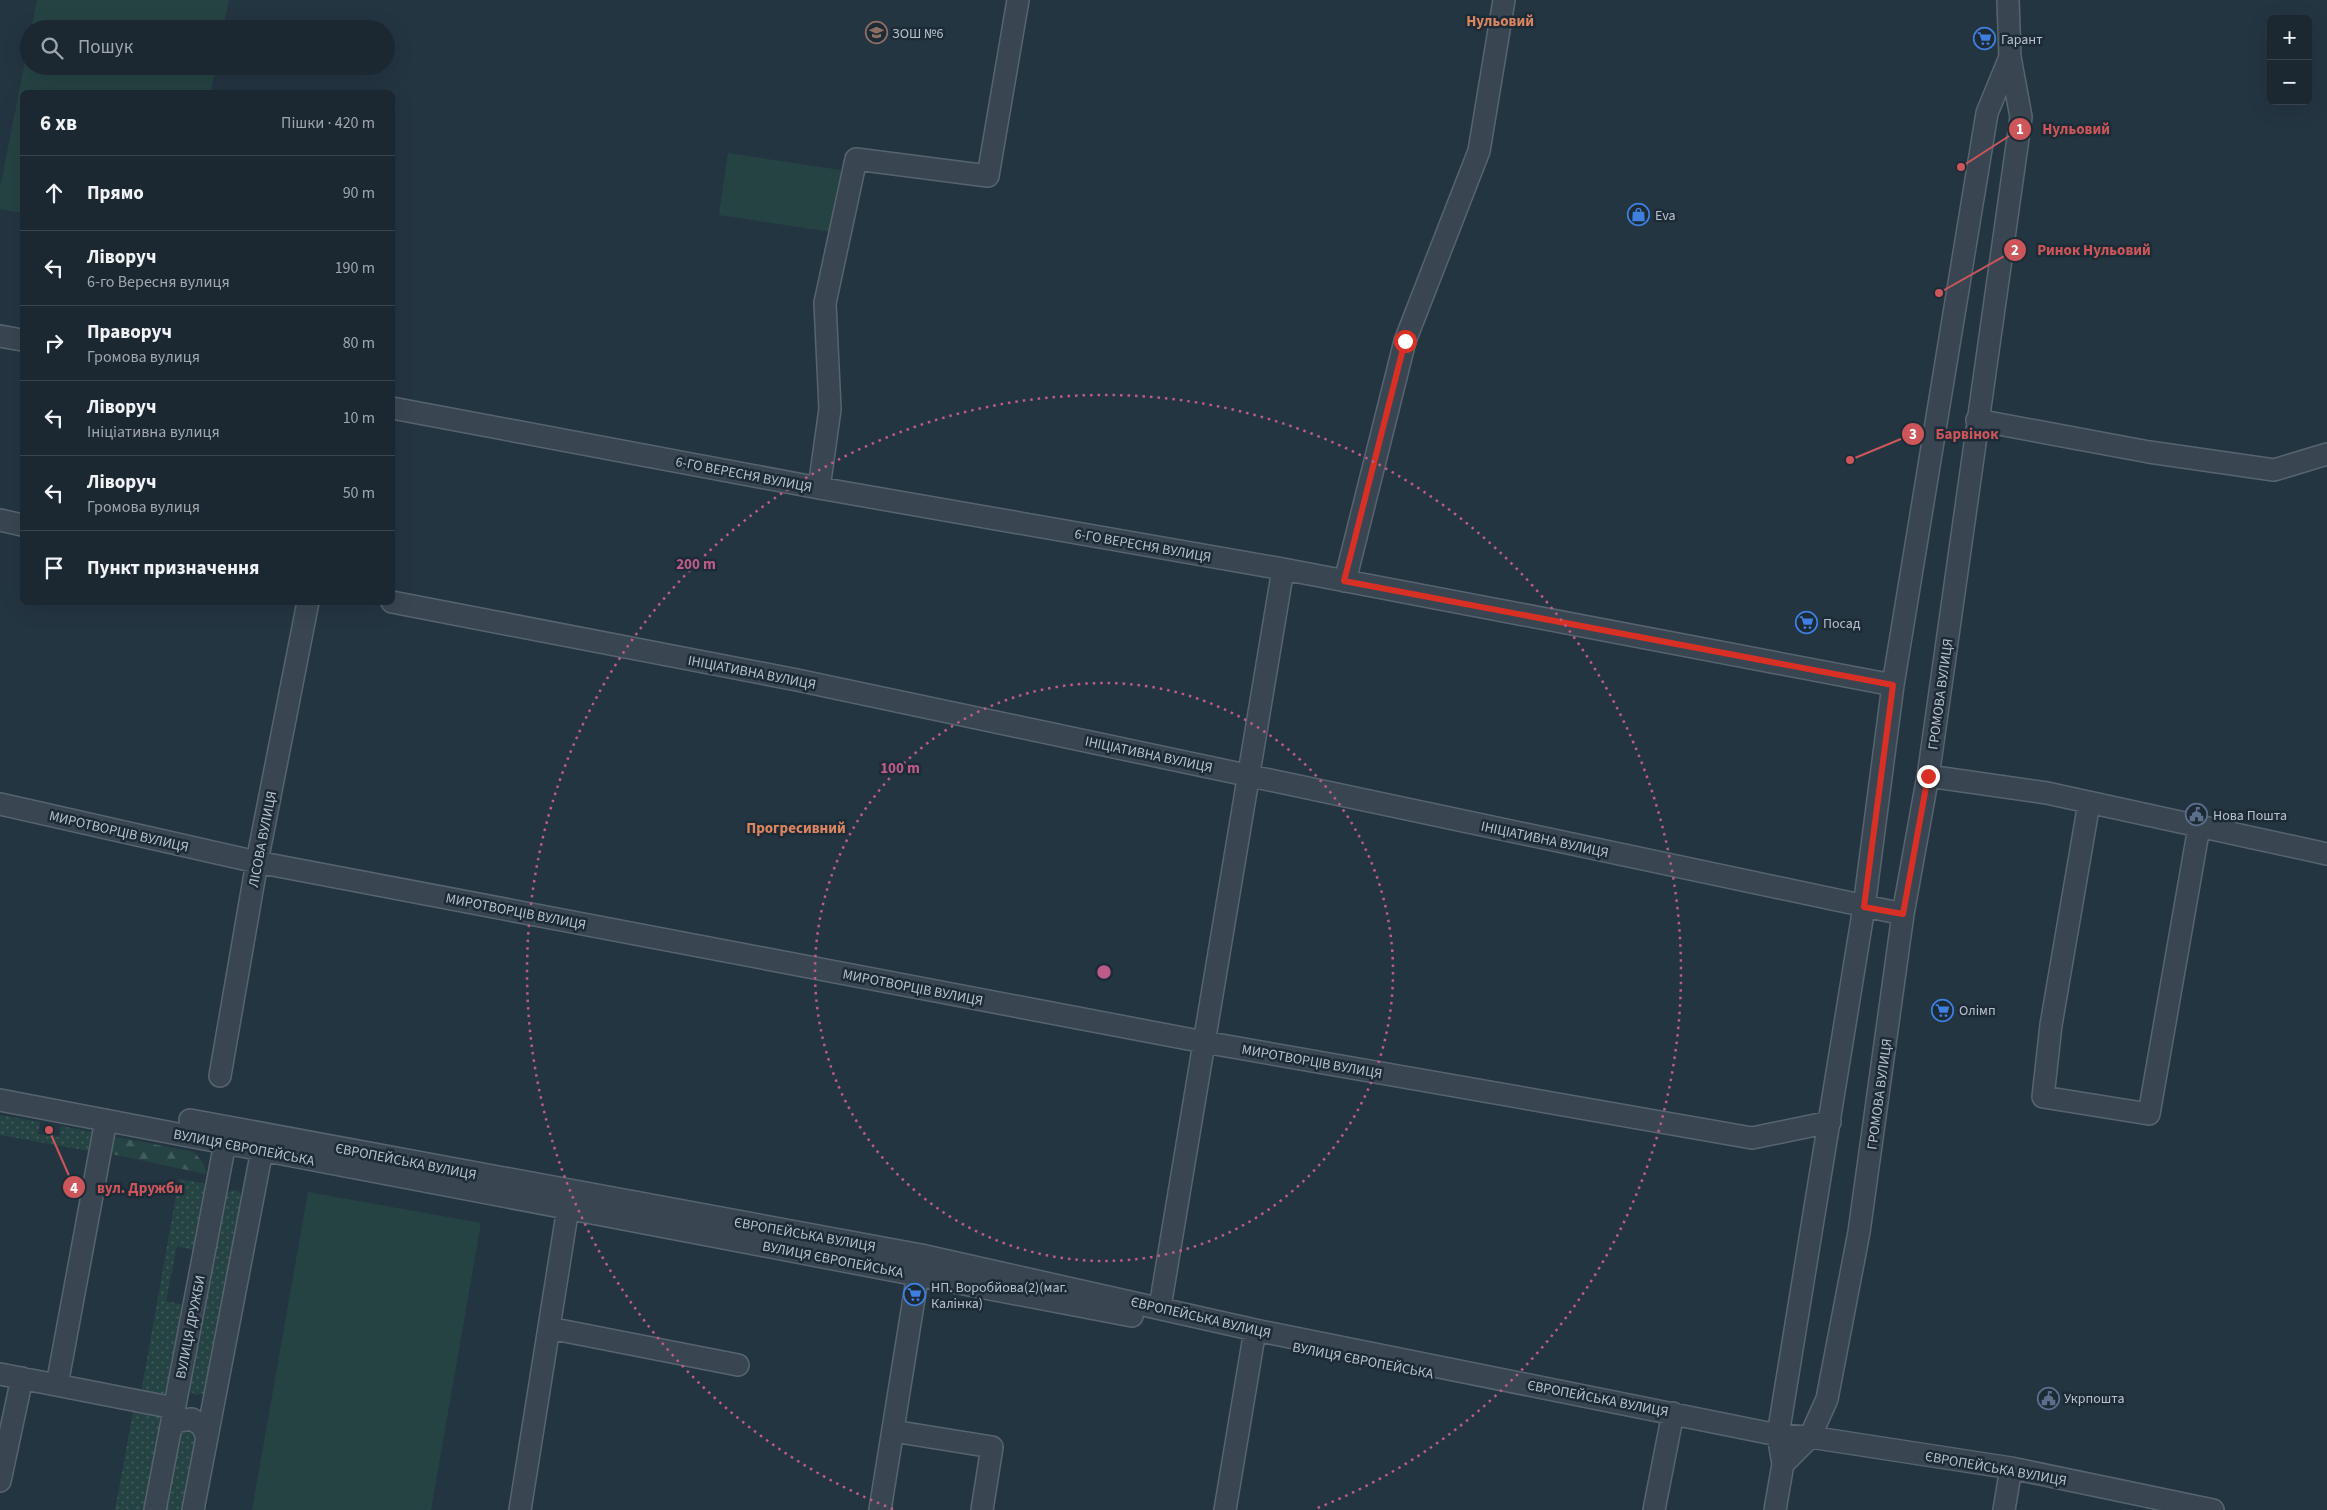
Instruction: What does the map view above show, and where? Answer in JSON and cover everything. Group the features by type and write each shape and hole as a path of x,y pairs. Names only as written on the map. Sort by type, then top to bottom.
{"street":[{"path":"819,488 830,409 825,303 856,159 988,176 1018,0"},
{"path":"1344,581 1405,341 1479,150 1504,0"},
{"name":"ГРОМОВА ВУЛИЦЯ","path":"1783,1464 1810,1437 1827,1399 1859,1232 1903,914 1928,776 2021,116 2010,57 2008,0"},
{"name":"ГРОМОВА ВУЛИЦЯ","path":"1775,1510 1783,1464 1778,1435 1864,907 1893,685 1986,113 2010,57"},
{"path":"0,336 20,340"},
{"name":"6-ГО ВЕРЕСНЯ ВУЛИЦЯ","path":"395,409 819,488 1283,569 1893,685"},
{"path":"1977,420 2149,452 2274,470 2325,458"},
{"path":"0,520 20,525"},
{"path":"1160,1307 1283,569"},
{"name":"ІНІЦІАТИВНА ВУЛИЦЯ","path":"395,603 797,680 1903,914"},
{"name":"ЛІСОВА ВУЛИЦЯ","path":"220,1076 257,862 307,605"},
{"path":"1928,776 2047,793 2327,854"},
{"path":"2089,803 2051,1025 2043,1097 2149,1114 2199,827"},
{"name":"МИРОТВОРЦІВ ВУЛИЦЯ","path":"0,804 257,862 1204,1042 1752,1138 1830,1122"},
{"name":"ВУЛИЦЯ ЄВРОПЕЙСЬКА","path":"0,1100 1754,1434"},
{"path":"57,1385 106,1120"},
{"name":"ЄВРОПЕЙСЬКА ВУЛИЦЯ","path":"190,1120 571,1192 921,1255 1160,1307 1255,1330 1778,1435 1810,1437 2011,1468 2212,1510"},
{"name":"ВУЛИЦЯ ДРУЖБИ","path":"155,1510 225,1143"},
{"path":"192,1510 262,1150"},
{"path":"520,1510 571,1192"},
{"path":"880,1510 921,1255"},
{"path":"549,1328 738,1365"},
{"path":"1225,1510 1255,1330"},
{"path":"0,1374 174,1408"},
{"path":"0,1481 22,1378"},
{"path":"174,1408 182,1398 193,1406 206,1404 214,1397"},
{"path":"174,1408 178,1421 192,1419 202,1426 206,1437"},
{"path":"1654,1510 1673,1413"},
{"path":"893,1431 992,1447 982,1510"},
{"path":"2004,1510 2011,1468"}],"green space":[{"path":"37,0 229,0 225,20 33,20"},
{"path":"22,75 214,75 211,90 20,90 20,213 0,209 0,188"},
{"path":"728,153 847,171 838,233 719,215"},
{"path":"0,1115 40,1122 38,1134 59,1137 61,1126 97,1133 94,1152 0,1135"},
{"path":"111,1136 194,1152 204,1164 206,1174 107,1153"},
{"path":"179,1179 207,1184 194,1250 177,1246 166,1301 184,1305 165,1398 141,1393"},
{"path":"237,1190 243,1196 206,1393 196,1395 191,1392 189,1385 226,1194"},
{"path":"308,1192 481,1223 431,1510 252,1510"},
{"path":"134,1407 162,1413 144,1510 115,1510"},
{"path":"186,1431 192,1432 197,1437 185,1510 164,1510 180,1435"}],"place":[{"name":"ЗОШ №6","path":"876,33"},
{"name":"Гарант","path":"1985,39"},
{"name":"Нульовий","path":"1961,167"},
{"name":"Eva","path":"1639,215"},
{"name":"Ринок Нульовий","path":"1939,293"},
{"name":"Барвінок","path":"1850,460"},
{"name":"Посад","path":"1807,623"},
{"name":"Нова Пошта","path":"2197,815"},
{"name":"Олімп","path":"1943,1010"},
{"name":"вул. Дружби","path":"49,1130"},
{"name":"НП. Воробйова(2)(маг. Калінка)","path":"915,1295"},
{"name":"Укрпошта","path":"2048,1398"}],"district":[{"name":"Нульовий","path":"1500,21"},
{"name":"Прогресивний","path":"796,828"}],"route":[{"path":"1405,341 1344,581 1893,685 1864,907 1903,914 1928,776"}]}
